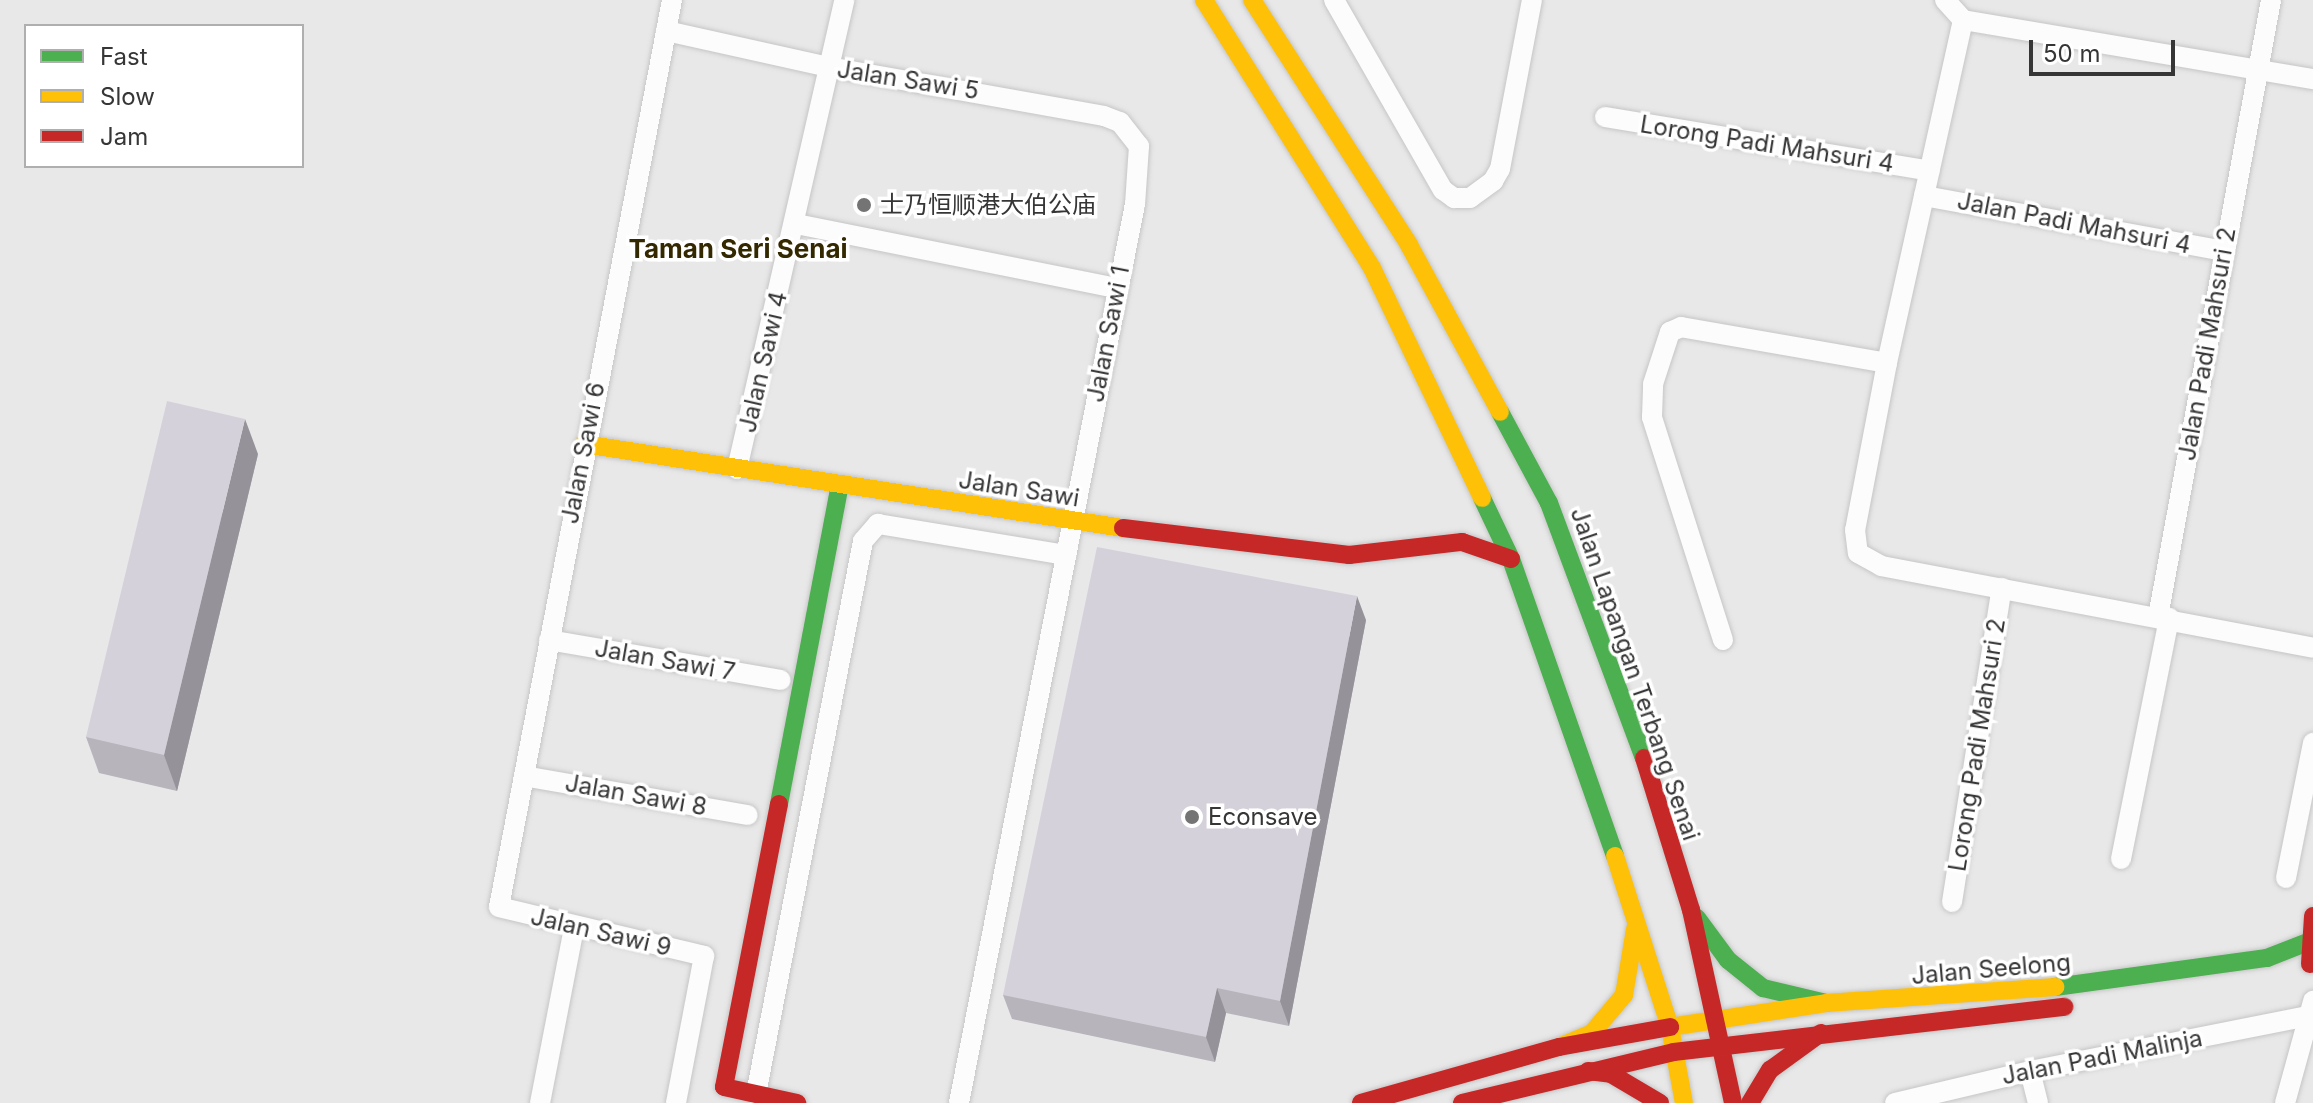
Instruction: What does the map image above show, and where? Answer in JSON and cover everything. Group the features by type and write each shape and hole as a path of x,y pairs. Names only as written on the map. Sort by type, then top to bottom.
{"main road":[{"path":"1204,0 1372,268 1511,559 1636,915 1670,1027 1684,1103"},
{"name":"Jalan Lapangan Terbang Senai","path":"1252,0 1409,245 1549,503 1643,756 1691,910 1733,1103"},
{"name":"Jalan Sawi","path":"584,444 1072,522 1349,555 1448,542 1475,545 1511,559"},
{"path":"797,1103 756,1094 723,1095 840,485"},
{"path":"1448,542 1471,513 1479,488"},
{"path":"1691,910 1728,960 1753,981 1800,1001 1826,1003"},
{"path":"1361,1103 1559,1047 1592,1033 1624,995 1636,915"},
{"path":"2298,970 2312,940 2313,916"},
{"name":"Jalan Seelong","path":"1559,1047 1714,1018 1826,1003 2091,984 2267,958 2312,940"},
{"name":"Jalan Seelong","path":"1462,1103 1588,1071 1720,1043 1946,1023 2085,1004"},
{"path":"1750,1103 1770,1070 1821,1033"},
{"path":"1588,1071 1611,1074 1660,1103"}],"street":[{"name":"Jalan Sawi 6","path":"499,907 584,444 672,0"},
{"name":"Jalan Sawi 4","path":"737,469 796,224 844,0"},
{"path":"1334,0 1443,190 1454,198 1470,198 1493,181 1500,169 1532,0"},
{"path":"1945,0 1963,20 2313,79"},
{"name":"Jalan Padi Mahsuri 2","path":"2121,859 2223,251 2271,0"},
{"path":"1963,20 1887,363 1855,530 1858,553 1881,566 2163,617 2313,648"},
{"name":"Jalan Sawi 5","path":"666,31 829,67 1104,116 1120,122 1139,146"},
{"name":"Lorong Padi Mahsuri 4","path":"1605,117 1930,171"},
{"name":"Jalan Sawi 1","path":"959,1103 1116,288 1135,204 1139,146"},
{"name":"Jalan Padi Mahsuri 4","path":"1924,196 2223,251"},
{"path":"796,224 1116,288"},
{"path":"1723,640 1652,417 1653,384 1670,332 1681,327 1887,363"},
{"path":"756,1094 863,541 878,524 1066,555"},
{"name":"Lorong Padi Mahsuri 2","path":"1952,902 2002,588"},
{"name":"Jalan Sawi 7","path":"549,640 781,680"},
{"path":"2286,878 2313,743"},
{"name":"Jalan Sawi 8","path":"524,776 748,815"},
{"name":"Jalan Sawi 9","path":"499,907 574,928 704,956 676,1103"},
{"path":"540,1103 574,928"},
{"path":"2285,1103 2311,1009"},
{"name":"Jalan Padi Malinja","path":"1895,1103 2311,1009"},
{"path":"2030,1071 2038,1103"}],"building":[{"path":"167,401 245,419 164,755 86,737"},
{"name":"Econsave","path":"1097,547 1357,596 1280,1001 1217,988 1206,1037 1003,995"}],"traffic: fast":[{"path":"1500,412 1549,503 1644,758"},
{"path":"779,804 840,485"},
{"path":"1482,498 1511,559 1615,856"},
{"path":"1697,918 1728,960 1763,988 1826,1003"},
{"path":"2055,987 2267,958 2313,940"}],"traffic: slow":[{"path":"1204,0 1372,268 1482,498"},
{"path":"1252,0 1409,245 1500,412"},
{"path":"584,444 1123,528"},
{"path":"1615,856 1670,1027 1684,1103"},
{"path":"1559,1047 1592,1033 1624,995 1635,929"},
{"path":"1670,1027 1826,1003 2055,987"}],"traffic: jam":[{"path":"1123,528 1349,555 1462,542 1511,559"},
{"path":"1644,758 1691,910 1733,1103"},
{"path":"779,804 724,1087 797,1103"},
{"path":"2310,964 2313,916"},
{"path":"1674,1052 2064,1007"},
{"path":"1361,1103 1559,1047 1670,1027"},
{"path":"1750,1103 1770,1070 1821,1033"},
{"path":"1462,1103 1674,1052"},
{"path":"1588,1071 1611,1074 1660,1103"}],"place":[{"name":"士乃恒顺港大伯公庙","path":"864,205"},
{"name":"Econsave","path":"1192,817"}],"district":[{"name":"Taman Seri Senai","path":"738,249"}]}
